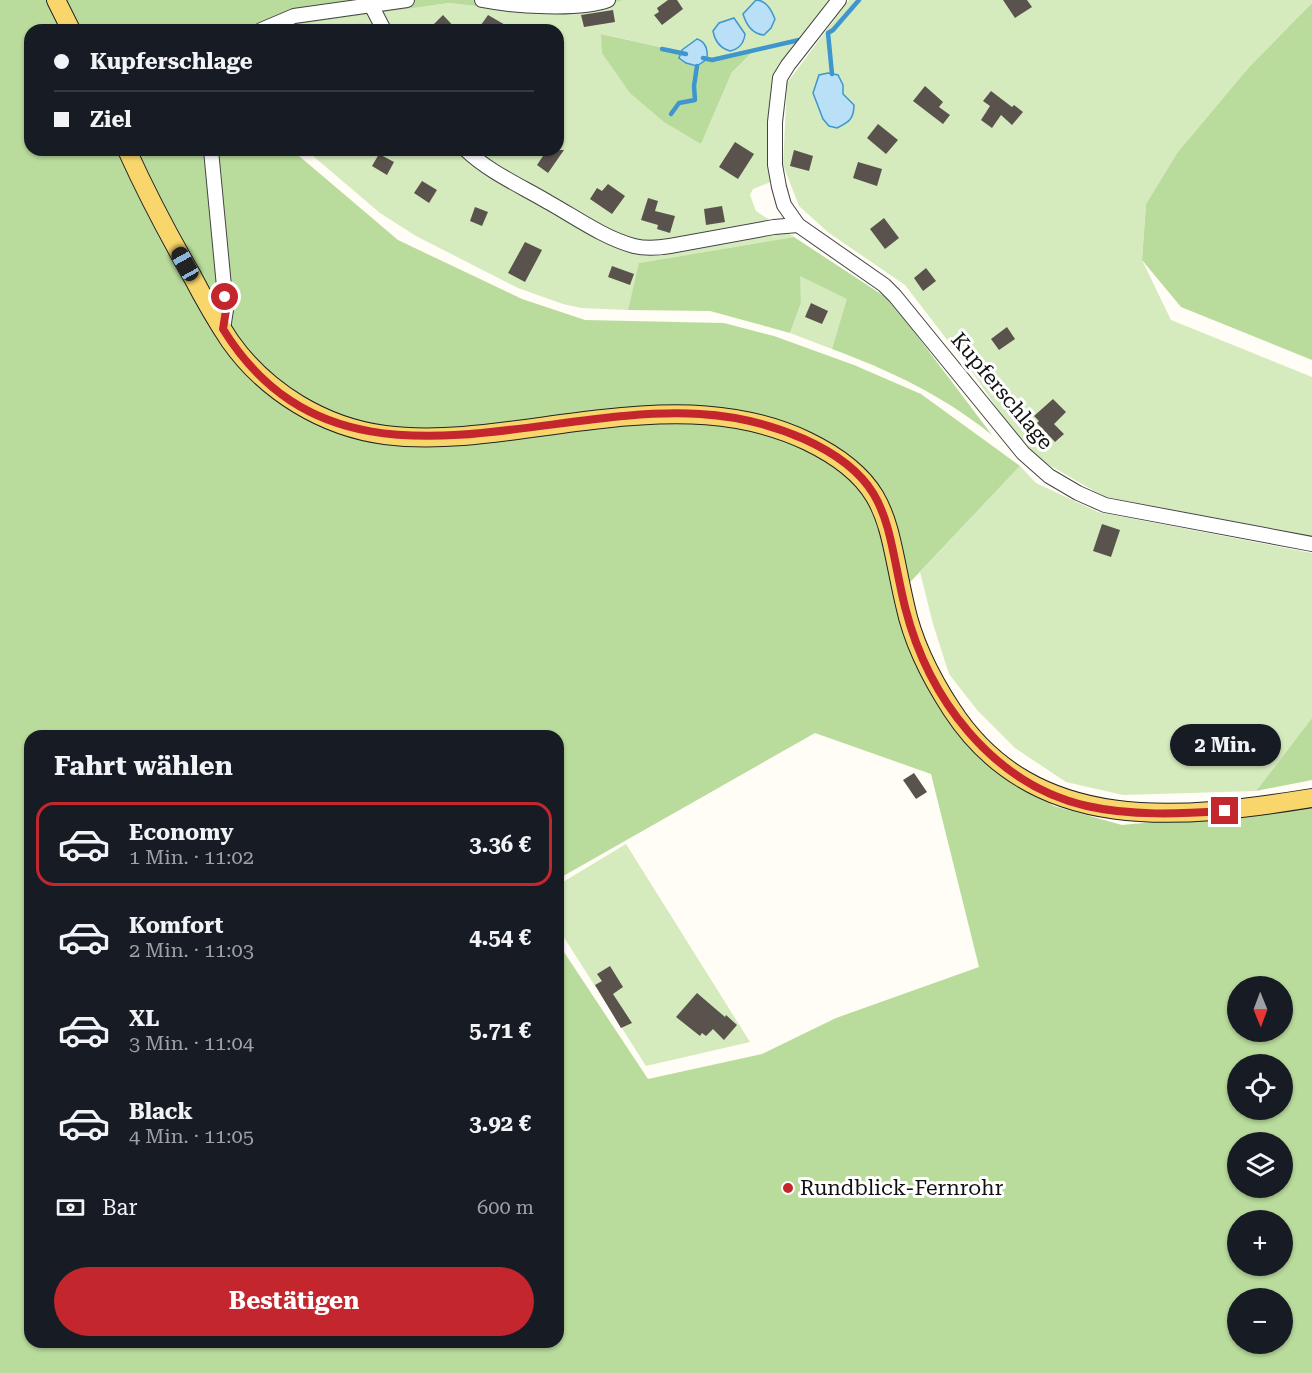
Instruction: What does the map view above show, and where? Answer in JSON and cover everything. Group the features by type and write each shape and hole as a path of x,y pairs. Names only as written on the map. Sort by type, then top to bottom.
{"main road":[{"path":"56,0 68,24"},
{"path":"130,156 165,228 223,329 238,351 261,377 294,402 329,420 366,432 405,437 446,436 637,415 679,413 749,421 806,440 836,457 861,478 875,495 888,526 905,606 927,667 945,701 970,736 1011,772 1069,801 1143,813 1225,811 1312,798"}],"street":[{"path":"275,24 294,16 407,0"},
{"path":"482,0 577,7 608,0"},
{"name":"Kupferschlage","path":"839,0 780,78 775,122 776,165 784,206 798,225 884,285 895,296 1017,446 1049,477 1078,494 1106,504 1312,544"},
{"path":"371,5 381,24"},
{"path":"212,156 226,303 223,329"},
{"path":"474,156 507,179 572,216 617,240 636,247 670,246 774,227 798,225"}],"green space":[{"path":"0,0 623,0 583,12 527,12 449,3 301,24 24,24 24,156 299,156 398,240 522,299 585,320 724,323 774,336 854,365 921,394 1020,466 898,595 916,647 998,771 1054,806 1122,825 1312,807 1312,1373 0,1373"},
{"path":"623,0 830,0 773,76 768,168 773,181 753,189 750,195 756,211 794,237 640,263 628,310 581,308 518,288 416,236 380,213 313,156 564,156 564,24 301,24 449,3 527,12","holes":["602,34 710,58 732,72 701,144"]},
{"path":"849,0 1312,0 1312,3 1250,66 1177,153 1146,204 1142,260 1171,320 1312,377 1312,536 1105,497 1042,461 1019,441 975,376 905,285 829,233 799,206 783,165 787,83"},
{"path":"1312,3 1312,360 1181,307 1142,260 1146,204 1177,153 1250,66"},
{"path":"601,34 710,58 756,48 732,72 701,144 664,122 630,93 602,53"},
{"path":"794,237 890,300 992,435 955,408 915,385 832,349 847,299 800,276 801,303 790,333 710,311 628,310 639,263"},
{"path":"799,275 848,299 832,349 790,333 801,303"},
{"path":"1020,466 1036,483 1098,512 1312,553 1312,718 1256,791 1123,795 1066,782 1015,748 977,710 949,674 920,572"},
{"path":"1312,718 1312,780 1256,791"},
{"path":"626,844 750,1042 646,1066 564,937 564,881"}],"water":[{"path":"756,0 766,4 775,19 771,28 764,35 750,28 743,14"},
{"path":"734,18 745,34 740,45 730,51 719,44 713,31 719,23"},
{"path":"697,39 704,44 707,50 707,59 697,66 679,58 682,50"},
{"path":"828,73 838,75 843,85 843,94 854,105 850,120 837,128 829,126 823,119 813,93 819,75"}],"building":[{"path":"668,0 677,0 683,9 662,25 654,15 659,12 657,8"},
{"path":"1003,0 1027,0 1032,7 1015,18"},
{"path":"613,10 615,22 584,27 581,15"},
{"path":"443,15 451,24 434,24"},
{"path":"488,15 504,24 482,24"},
{"path":"925,86 943,102 939,107 950,115 943,124 913,101"},
{"path":"991,91 1012,107 1014,105 1023,112 1012,125 1001,115 992,128 981,120 990,106 983,101"},
{"path":"878,124 898,140 886,154 867,138"},
{"path":"735,142 754,154 738,179 719,167"},
{"path":"794,150 813,156 809,171 790,166"},
{"path":"378,156 394,162 387,175 372,166"},
{"path":"543,156 560,156 548,173 537,165"},
{"path":"858,162 882,169 877,186 853,178"},
{"path":"422,181 437,190 429,203 414,193"},
{"path":"608,184 625,196 612,214 590,199 597,188 602,191"},
{"path":"648,198 658,201 655,211 675,216 670,233 657,229 658,225 641,220"},
{"path":"722,206 725,222 706,225 704,209"},
{"path":"475,207 488,212 482,226 470,221"},
{"path":"884,218 899,238 885,249 870,229"},
{"path":"525,242 542,250 525,282 508,273"},
{"path":"612,266 634,274 630,285 608,277"},
{"path":"926,268 936,281 923,291 914,278"},
{"path":"811,303 828,311 822,324 805,317"},
{"path":"1007,327 1015,339 999,350 991,339"},
{"path":"1053,399 1066,412 1054,424 1064,434 1055,442 1037,423 1039,421 1034,416"},
{"path":"1102,524 1120,530 1111,557 1093,551"},
{"path":"914,773 927,792 916,799 903,780"},
{"path":"610,966 623,987 613,994 632,1023 621,1028 595,985 602,981 597,974"},
{"path":"697,993 737,1025 724,1040 713,1029 706,1036 702,1033 700,1036 676,1017"}],"waterway":[{"path":"832,74 828,33 859,0"},
{"path":"703,58 712,60 799,40"},
{"path":"662,49 686,54"},
{"path":"671,114 679,103 695,100 694,86 697,66"}],"place":[{"name":"Rundblick-Fernrohr","path":"788,1188"}],"route":[{"path":"225,297 226,310 223,329 238,351 261,377 294,402 312,412 366,432 405,437 471,435 578,421 679,413 749,421 806,440 836,457 861,478 875,495 892,540 910,625 927,667 945,701 970,736 986,752 1029,783 1069,801 1087,806 1143,813 1225,811"}]}
